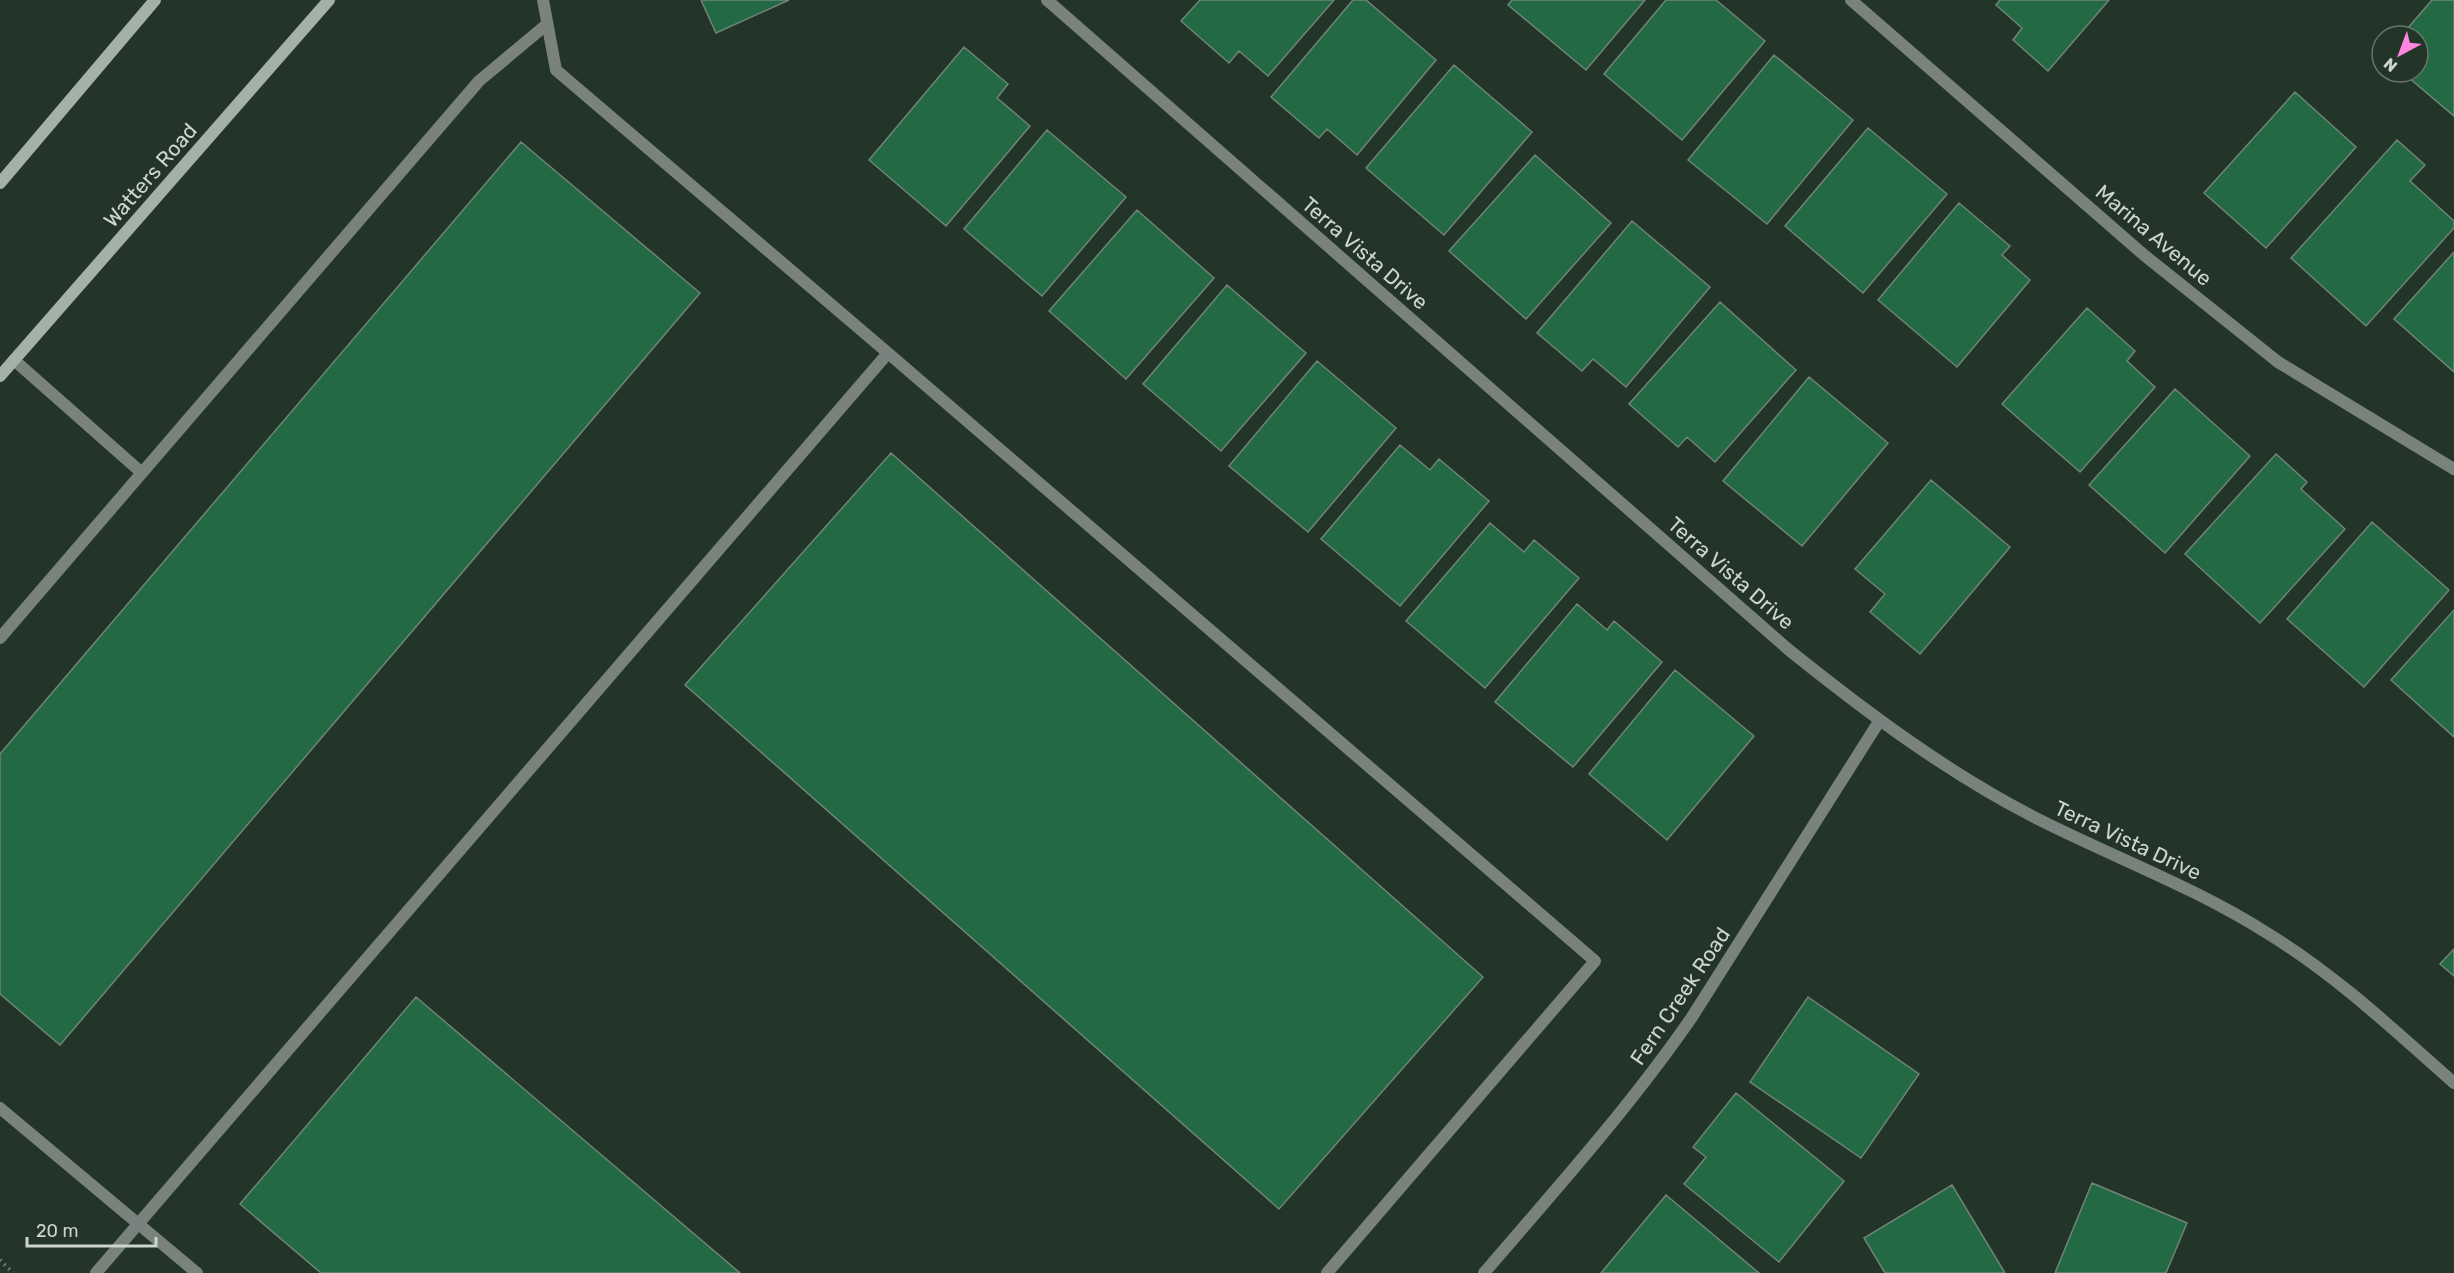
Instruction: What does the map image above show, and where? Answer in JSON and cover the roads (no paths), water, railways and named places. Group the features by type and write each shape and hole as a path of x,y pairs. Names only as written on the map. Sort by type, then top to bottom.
{"main road":[{"path":"0,183 155,0"},
{"name":"Watters Road","path":"0,376 329,0"}],"street":[{"path":"543,0 556,70 888,352 1595,961 1327,1273"},
{"name":"Terra Vista Drive","path":"1047,0 1789,650 1880,720 1946,764 2030,815 2193,892 2266,932 2340,983 2454,1083"},
{"name":"Marina Avenue","path":"1851,0 2144,255 2278,362 2454,469"},
{"path":"0,638 479,81 546,25"},
{"path":"96,1273 888,352"},
{"path":"14,360 142,473"},
{"name":"Fern Creek Road","path":"1484,1273 1628,1105 1659,1065 1880,720"},
{"path":"0,1108 197,1273"}]}
